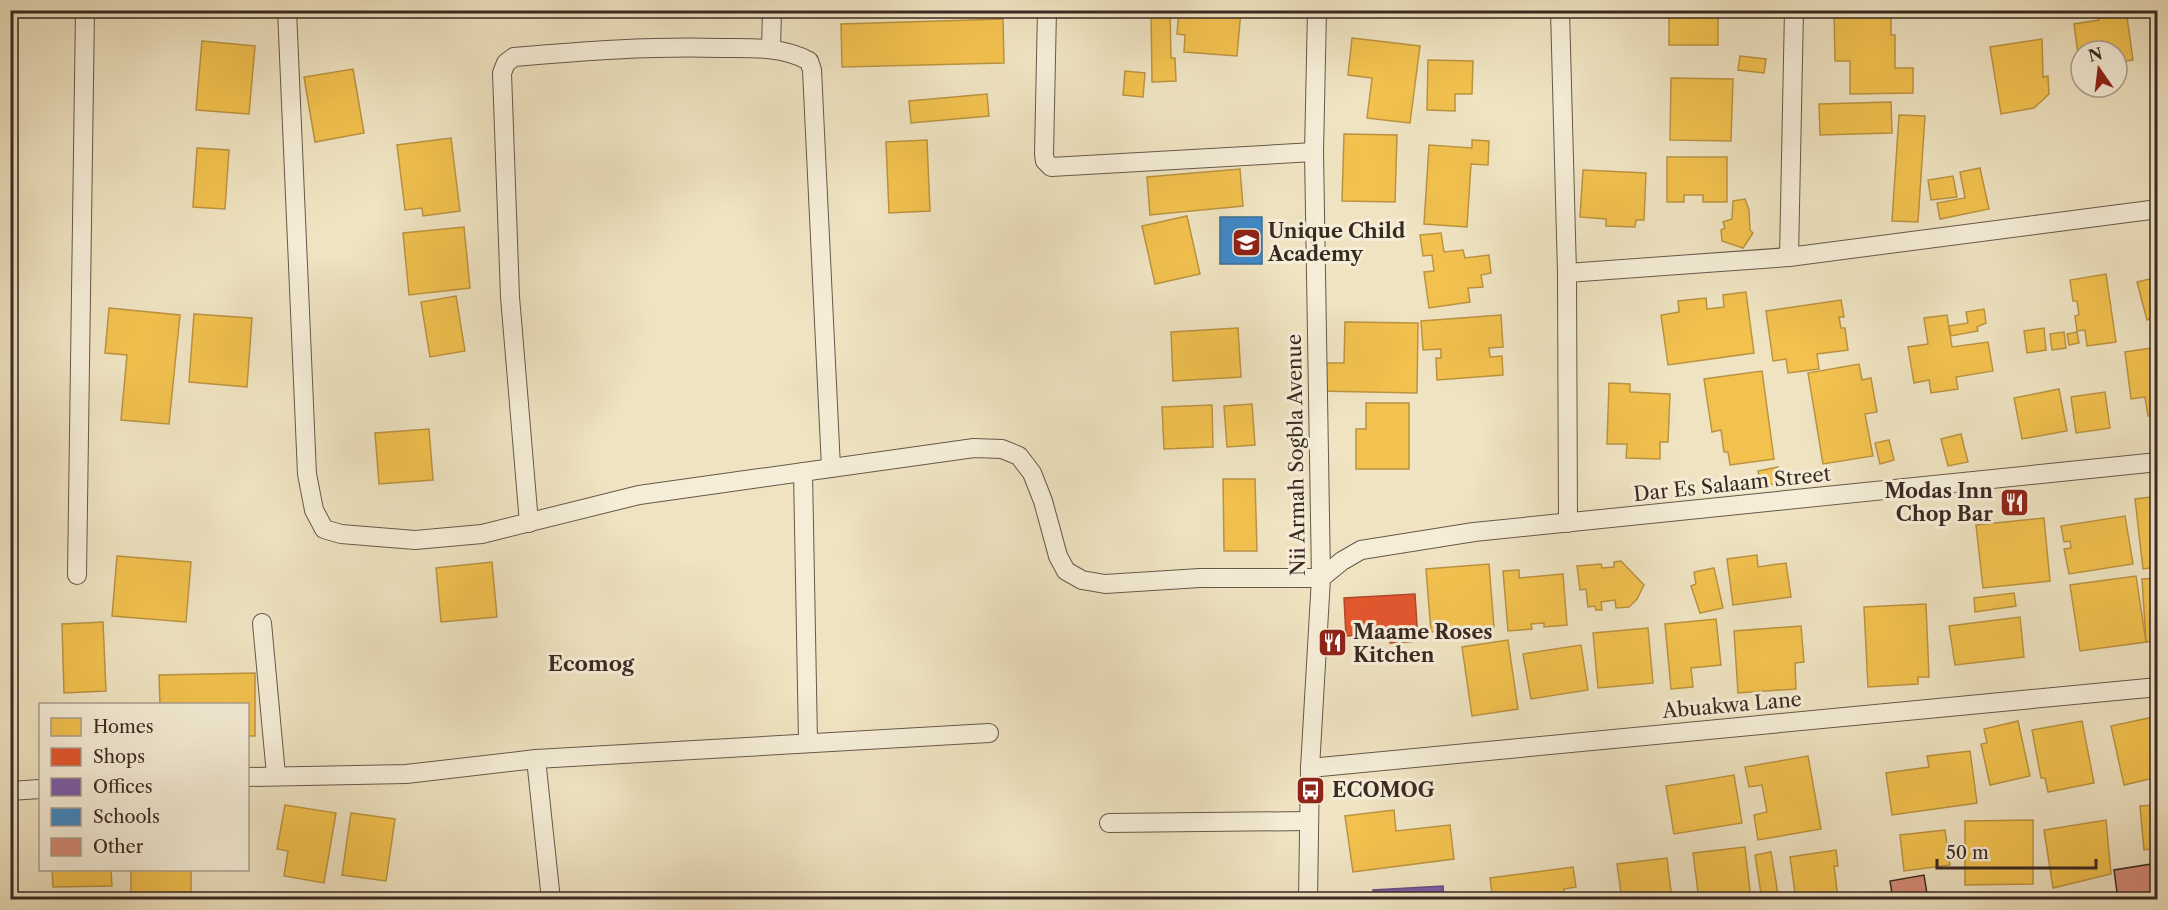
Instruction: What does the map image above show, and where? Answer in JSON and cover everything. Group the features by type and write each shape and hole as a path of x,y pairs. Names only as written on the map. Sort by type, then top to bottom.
{"street":[{"path":"77,575 85,10"},
{"path":"287,10 307,474 314,510 324,528 341,534 415,540 482,534 639,495 974,448 1002,449 1019,456 1032,472 1058,556 1065,571 1082,580 1106,584 1200,578 1321,578"},
{"path":"771,49 772,10"},
{"path":"1047,10 1044,154 1045,161 1052,167 1314,152"},
{"name":"Nii Armah Sogbla Avenue","path":"1308,900 1310,768 1321,578 1314,152 1317,10"},
{"path":"1560,10 1567,273 1568,523"},
{"path":"1789,256 1794,10"},
{"path":"529,523 510,297 502,73 506,63 514,57 609,48 771,49 800,56 809,61 812,70 831,468"},
{"path":"1567,273 1789,256 2157,209"},
{"name":"Dar Es Salaam Street","path":"1321,578 1342,561 1361,550 1474,531 2157,462"},
{"path":"803,472 808,741"},
{"path":"262,623 276,775"},
{"name":"Abuakwa Lane","path":"1310,768 2157,687"},
{"path":"249,777 276,775 353,777 406,774 536,759 808,741 990,733"},
{"path":"536,759 551,900"},
{"path":"10,791 39,789"},
{"path":"1109,823 1309,821"}],"building: Homes":[{"path":"314,10 389,10 389,17"},
{"path":"1151,10 1170,10 1171,58 1175,58 1176,81 1152,82"},
{"path":"1179,10 1241,10 1237,56 1184,52 1185,35 1177,34"},
{"path":"1669,10 1700,10 1700,15 1718,14 1718,45 1669,45"},
{"path":"1834,10 1891,10 1891,35 1895,35 1895,68 1913,68 1913,93 1850,94 1850,61 1835,61"},
{"path":"2098,10 2126,10 2133,60 2129,60 2129,39 2076,39 2074,24 2099,20"},
{"path":"10,16 17,16 13,75 10,75"},
{"path":"1003,19 1004,63 842,67 841,24"},
{"path":"1352,38 1420,46 1410,123 1367,118 1372,78 1348,75"},
{"path":"2042,39 2043,77 2048,76 2049,94 2034,108 2001,114 1990,47"},
{"path":"202,41 255,46 249,114 196,110"},
{"path":"1740,56 1766,59 1764,73 1738,70"},
{"path":"1428,60 1473,61 1472,94 1455,94 1455,111 1427,110"},
{"path":"353,69 364,133 315,142 304,77"},
{"path":"1125,71 1145,73 1143,97 1123,95"},
{"path":"1671,78 1733,79 1731,141 1670,140"},
{"path":"987,94 989,116 911,123 909,101"},
{"path":"1891,102 1892,133 1820,135 1819,104"},
{"path":"1899,115 1925,116 1918,222 1892,221"},
{"path":"1344,134 1397,135 1395,202 1342,201"},
{"path":"451,138 460,211 423,216 422,208 405,210 397,145"},
{"path":"927,140 930,211 889,213 886,142"},
{"path":"1472,140 1489,141 1488,165 1471,164 1467,227 1424,224 1429,145 1472,148"},
{"path":"197,148 229,150 225,209 193,207"},
{"path":"1667,157 1727,157 1727,202 1703,202 1703,195 1684,195 1684,202 1667,202"},
{"path":"1980,168 1989,209 1940,219 1937,203 1965,198 1960,172"},
{"path":"1240,169 1243,206 1150,215 1147,177"},
{"path":"1583,170 1646,173 1644,220 1636,220 1635,227 1606,226 1606,219 1580,217"},
{"path":"1953,176 1957,197 1931,200 1928,180"},
{"path":"1745,199 1749,210 1750,230 1753,233 1743,248 1722,241 1721,230 1725,228 1723,222 1732,219 1733,201"},
{"path":"10,206 18,206 11,275 10,275"},
{"path":"1187,216 1200,274 1155,284 1142,226"},
{"path":"464,227 470,288 409,295 403,233"},
{"path":"1441,233 1444,252 1463,250 1465,258 1489,255 1491,273 1481,275 1483,287 1468,288 1470,302 1429,308 1424,272 1434,271 1432,255 1423,256 1420,235"},
{"path":"2106,274 2116,342 2087,346 2085,330 2077,331 2075,316 2079,315 2077,301 2073,301 2070,280"},
{"path":"2158,277 2158,329 2155,317 2147,320 2137,282"},
{"path":"1746,292 1754,353 1668,365 1661,315 1679,312 1678,301 1706,298 1707,309 1724,307 1723,295"},
{"path":"456,296 465,351 430,357 421,302"},
{"path":"1841,300 1844,317 1839,317 1841,328 1845,328 1848,350 1817,354 1819,369 1788,373 1786,359 1773,361 1766,311"},
{"path":"109,308 180,315 169,424 121,420 127,355 105,353"},
{"path":"1984,309 1986,323 1977,327 1978,331 1951,336 1949,326 1968,323 1966,312"},
{"path":"194,314 252,318 247,387 189,382"},
{"path":"1501,315 1503,347 1489,348 1490,357 1502,356 1503,375 1437,380 1436,358 1441,358 1441,349 1423,350 1421,321"},
{"path":"1947,315 1952,347 1988,342 1993,371 1956,377 1958,389 1931,393 1929,380 1914,383 1908,347 1928,344 1924,318"},
{"path":"1345,322 1418,323 1417,393 1318,391 1319,363 1344,363"},
{"path":"1238,328 1241,377 1173,381 1171,332"},
{"path":"2044,328 2046,350 2027,353 2024,331"},
{"path":"2064,332 2066,348 2052,350 2050,334"},
{"path":"2077,332 2079,343 2069,345 2067,334"},
{"path":"2158,347 2158,415 2148,416 2145,397 2131,399 2125,352"},
{"path":"1859,364 1862,380 1871,378 1877,412 1865,414 1873,456 1823,464 1808,373"},
{"path":"1762,371 1774,459 1730,465 1728,452 1724,452 1721,430 1712,432 1704,379"},
{"path":"1609,383 1630,384 1630,392 1670,394 1668,442 1660,442 1660,459 1626,458 1627,444 1607,444"},
{"path":"2059,389 2067,431 2022,439 2014,398"},
{"path":"2105,392 2110,428 2076,433 2071,397"},
{"path":"1366,403 1409,403 1409,469 1356,469 1356,429 1366,429"},
{"path":"1252,404 1255,445 1227,447 1224,406"},
{"path":"1212,405 1213,447 1164,449 1162,407"},
{"path":"429,429 433,480 379,484 375,433"},
{"path":"1961,434 1968,462 1948,466 1941,439"},
{"path":"1889,440 1894,460 1880,464 1875,443"},
{"path":"1778,467 1781,483 1761,486 1758,471"},
{"path":"1223,479 1255,479 1257,551 1224,551"},
{"path":"2158,496 2158,517 2154,517 2158,567 2143,569 2135,499"},
{"path":"2125,516 2133,564 2069,574 2064,549 2071,548 2070,541 2064,542 2061,526"},
{"path":"2044,518 2050,581 1983,588 1976,525"},
{"path":"1757,555 1758,567 1786,563 1791,597 1733,605 1727,559"},
{"path":"117,556 191,562 186,622 112,616"},
{"path":"1621,561 1644,585 1637,599 1629,607 1616,608 1615,600 1601,602 1602,610 1596,610 1595,606 1588,607 1586,589 1580,590 1577,566 1601,564 1602,568 1614,567 1614,562"},
{"path":"492,562 497,617 441,622 436,568"},
{"path":"1489,564 1494,627 1431,632 1426,569"},
{"path":"1714,568 1723,608 1700,613 1691,586 1696,584 1694,572"},
{"path":"1519,570 1519,578 1563,574 1567,625 1544,627 1544,623 1531,624 1532,629 1508,631 1503,571"},
{"path":"2136,576 2146,642 2080,651 2070,585"},
{"path":"2158,578 2158,641 2146,642 2142,579"},
{"path":"2014,593 2016,606 1975,612 1974,598"},
{"path":"1926,604 1929,677 1918,677 1918,684 1868,687 1864,607"},
{"path":"2020,617 2024,657 1955,665 1949,626"},
{"path":"1716,619 1721,665 1691,668 1693,687 1671,689 1665,624"},
{"path":"103,622 106,691 64,693 62,624"},
{"path":"1801,626 1804,662 1795,663 1796,689 1738,693 1734,631"},
{"path":"1648,628 1653,683 1598,688 1593,633"},
{"path":"1508,640 1518,709 1472,716 1462,647"},
{"path":"1581,645 1588,690 1531,699 1523,654"},
{"path":"255,673 255,736 249,736 249,703 160,703 159,675"},
{"path":"2158,716 2158,777 2124,785 2111,726"},
{"path":"2018,721 2030,776 1990,785 1981,744 1987,743 1984,729"},
{"path":"2082,721 2094,783 2048,792 2045,778 2041,778 2032,730"},
{"path":"1970,751 1977,803 1892,815 1886,773 1929,767 1927,756"},
{"path":"1808,756 1821,829 1758,840 1754,815 1767,812 1762,785 1749,787 1745,767"},
{"path":"1734,775 1742,823 1674,834 1666,786"},
{"path":"285,805 336,813 324,883 284,876 288,851 277,849"},
{"path":"2158,805 2158,848 2144,850 2140,806"},
{"path":"1394,810 1396,831 1450,825 1454,859 1353,872 1345,816"},
{"path":"351,813 395,819 386,881 342,875"},
{"path":"2033,820 2033,884 1965,885 1965,821"},
{"path":"2106,820 2111,874 2053,888 2044,830"},
{"path":"1945,830 1950,865 1904,871 1900,835"},
{"path":"1745,847 1751,900 1699,900 1693,853"},
{"path":"1836,850 1838,866 1834,866 1838,898 1796,900 1790,857"},
{"path":"1771,852 1779,900 1762,900 1755,855"},
{"path":"1667,858 1672,900 1622,900 1617,864"},
{"path":"1573,867 1576,887 1564,889 1566,900 1493,900 1490,878"},
{"path":"52,871 111,871 112,886 53,887"},
{"path":"131,871 191,871 191,899 131,899"}],"building: Shops":[{"path":"1415,594 1418,641 1390,643 1389,634 1346,636 1344,598"}],"building: Offices":[{"path":"1443,886 1444,900 1373,900 1373,890"}],"building: Schools":[{"path":"1220,217 1262,217 1262,264 1220,264"}],"building: Other":[{"path":"2158,863 2158,897 2118,900 2114,870"},
{"path":"1924,875 1928,900 1893,900 1890,881"}],"place":[{"name":"Unique Child Academy","path":"1247,242"},
{"name":"Modas Inn Chop Bar","path":"2014,503"},
{"name":"Maame Roses Kitchen","path":"1332,643"},
{"name":"ECOMOG","path":"1311,790"}],"district":[{"name":"Ecomog","path":"591,663"}]}
